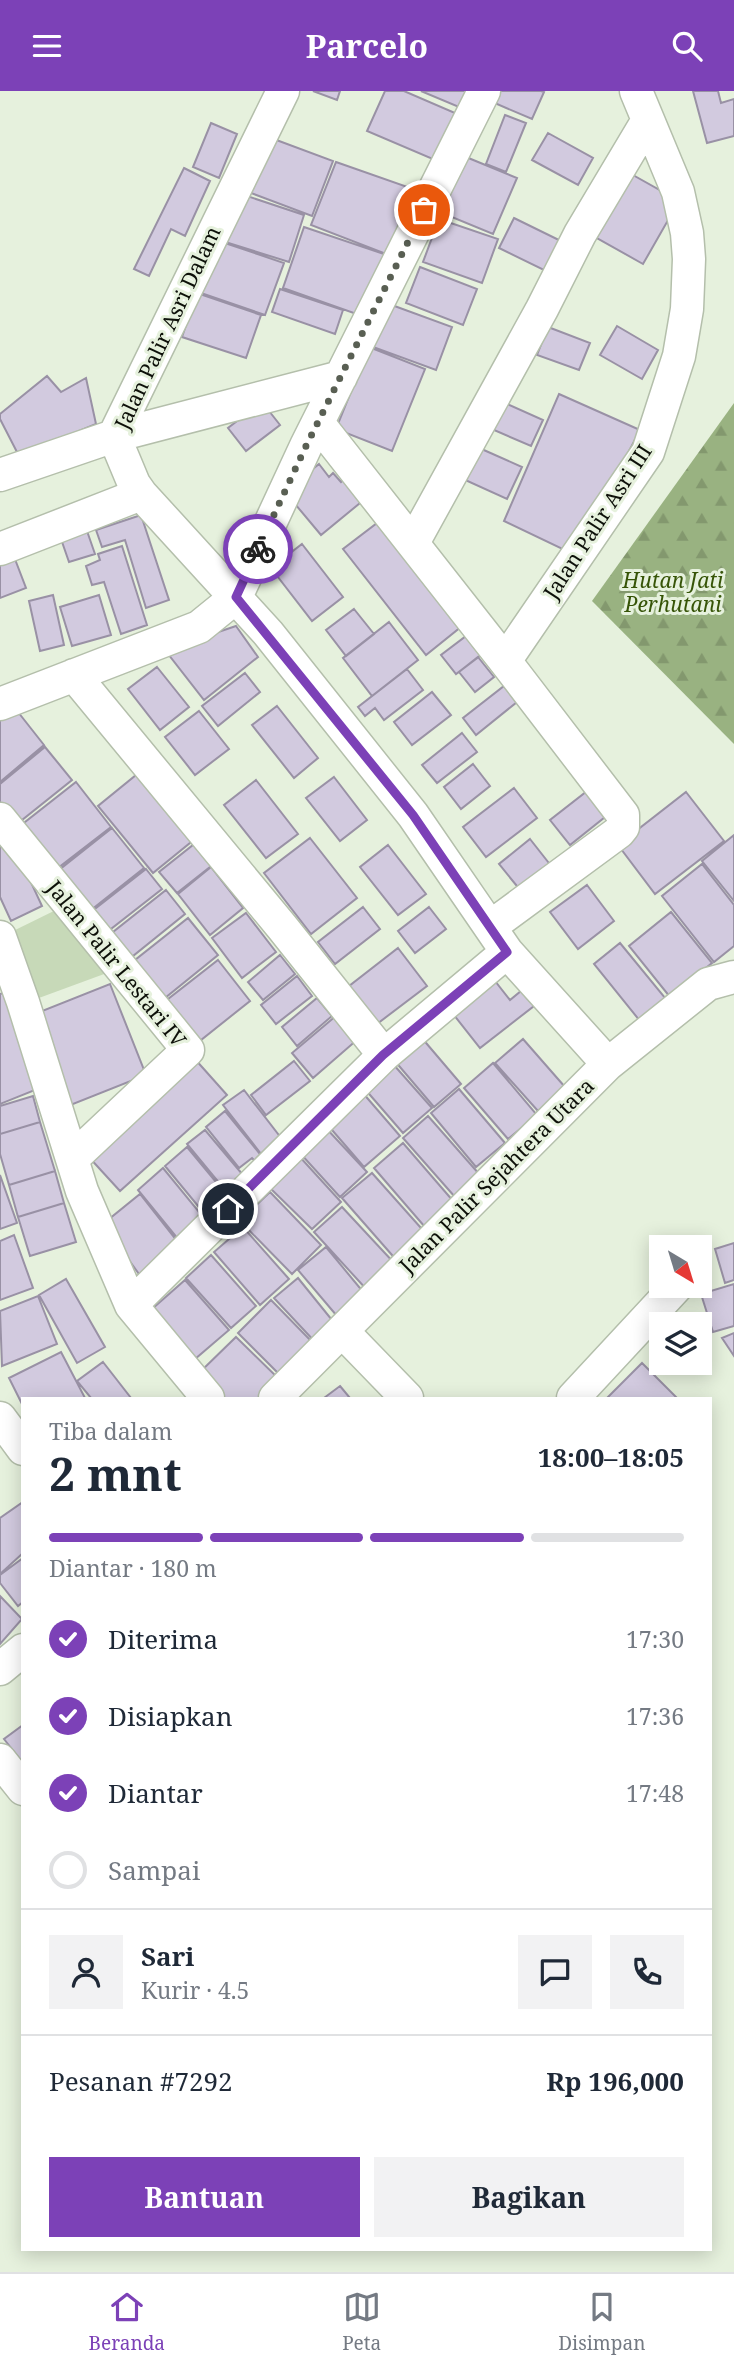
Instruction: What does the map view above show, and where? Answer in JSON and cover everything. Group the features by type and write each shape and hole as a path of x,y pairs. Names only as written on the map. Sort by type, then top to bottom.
{"street":[{"name":"Jalan Palir Asri Dalam","path":"114,436 283,91"},
{"path":"0,704 198,627 236,597 318,423 484,91"},
{"name":"Jalan Palir Asri III","path":"505,661 648,452 679,356 687,309 687,233 678,191 636,91"},
{"path":"413,543 542,309 580,234 648,120"},
{"name":"Jalan Palir Asri Dalam","path":"114,436 341,377"},
{"path":"131,1305 499,940 623,827 624,819 602,787 318,423"},
{"path":"0,475 114,436 134,484 141,494 236,597 413,815 499,940 608,1064"},
{"path":"0,549 141,494"},
{"path":"74,675 282,927 383,1055"},
{"name":"Jalan Palir Lestari IV","path":"0,819 188,1050 72,1159"},
{"path":"0,937 82,1191 131,1305 207,1397"},
{"name":"Jalan Palir Sejahtera Utara","path":"276,1397 608,1064 708,984 734,977"},
{"path":"574,1397 665,1299"},
{"path":"343,1332 406,1397"},
{"path":"0,1418 21,1447"},
{"path":"0,1669 21,1652"},
{"path":"0,1761 21,1787"}],"green space":[{"name":"Hutan Jati Perhutani","path":"734,403 734,744 592,601"},
{"path":"64,906 115,970 28,1002 5,935"}],"building":[{"path":"313,91 340,91 337,100"},
{"path":"385,91 404,91 455,113 435,160 367,131"},
{"path":"421,91 474,91 466,110"},
{"path":"494,91 544,92 532,119 490,101"},
{"path":"693,91 718,91 721,103 734,99 734,136 707,143"},
{"path":"505,115 526,123 506,172 486,164"},
{"path":"211,123 237,134 219,178 193,167"},
{"path":"548,133 593,158 578,185 532,160"},
{"path":"271,138 333,161 312,216 251,193"},
{"path":"466,157 517,178 493,234 442,213"},
{"path":"336,162 419,191 394,257 311,225"},
{"path":"184,168 210,181 185,236 171,229 149,276 134,269"},
{"path":"624,170 679,201 643,264 588,233"},
{"path":"238,193 304,215 289,262 222,241"},
{"path":"514,218 565,243 550,273 499,248"},
{"path":"439,219 498,239 482,283 423,262"},
{"path":"304,227 387,255 365,317 283,288"},
{"path":"216,240 284,263 265,315 198,292"},
{"path":"420,267 477,289 463,325 406,303"},
{"path":"280,289 343,310 335,334 272,312"},
{"path":"197,293 261,315 246,358 182,337"},
{"path":"389,304 452,327 436,370 373,347"},
{"path":"617,326 658,350 642,379 600,355"},
{"path":"548,327 590,343 579,370 537,355"},
{"path":"369,347 425,369 392,451 336,429"},
{"path":"47,376 61,392 86,378 96,424 19,456 0,414"},
{"path":"559,394 640,430 575,555 504,521"},
{"path":"498,400 543,420 531,446 487,427"},
{"path":"262,402 280,425 246,451 228,428"},
{"path":"477,447 522,467 507,499 463,479"},
{"path":"319,464 329,477 333,473 341,482 353,472 371,494 321,535 285,492"},
{"path":"141,515 169,600 146,608 125,540 102,547 96,530"},
{"path":"385,517 467,622 426,655 343,549"},
{"path":"87,531 95,554 69,562 61,539"},
{"path":"302,544 343,597 312,621 271,568"},
{"path":"122,546 147,625 121,634 104,582 92,585 86,566 100,560 98,554"},
{"path":"13,554 26,588 0,598 0,558"},
{"path":"53,595 64,645 40,651 29,601"},
{"path":"99,595 111,635 72,646 60,607"},
{"path":"354,609 374,634 346,656 326,630"},
{"path":"389,622 418,660 372,696 343,658"},
{"path":"236,626 258,657 204,700 165,650"},
{"path":"474,630 489,649 456,674 441,655"},
{"path":"478,657 494,677 475,692 459,672"},
{"path":"157,667 189,707 160,730 128,689"},
{"path":"407,669 423,690 384,720 375,708 365,716 358,707"},
{"path":"245,673 260,692 218,726 202,706"},
{"path":"504,686 517,702 476,735 463,718"},
{"path":"432,692 451,715 412,745 394,722"},
{"path":"277,706 318,758 294,778 252,725"},
{"path":"199,711 229,749 195,775 165,737"},
{"path":"18,712 44,745 0,782 0,720"},
{"path":"462,733 477,752 437,783 422,765"},
{"path":"45,747 72,780 17,824 0,803 0,784"},
{"path":"473,764 490,786 461,809 444,787"},
{"path":"141,771 196,838 153,873 98,806"},
{"path":"334,777 367,820 340,841 306,798"},
{"path":"256,780 298,834 266,858 224,805"},
{"path":"76,782 111,827 54,871 20,826"},
{"path":"514,788 537,818 486,857 463,827"},
{"path":"591,788 610,813 570,845 550,820"},
{"path":"686,792 724,841 655,894 618,845"},
{"path":"112,828 144,868 86,914 54,874"},
{"path":"734,835 734,901 702,861"},
{"path":"10,837 42,906 11,921 0,897 0,841"},
{"path":"310,838 357,898 311,934 264,873"},
{"path":"530,839 552,867 521,891 499,864"},
{"path":"198,841 215,863 177,893 159,872"},
{"path":"388,845 426,894 398,915 360,867"},
{"path":"702,864 734,905 734,946 714,962 662,896"},
{"path":"211,867 243,908 210,935 178,894"},
{"path":"146,869 162,889 107,932 91,912"},
{"path":"587,885 614,921 578,949 550,912"},
{"path":"166,890 185,914 128,960 108,936"},
{"path":"363,907 380,929 335,964 318,942"},
{"path":"429,907 446,929 415,953 398,931"},
{"path":"671,912 712,963 670,997 629,946"},
{"path":"246,913 276,952 242,978 212,938"},
{"path":"188,918 218,955 160,1002 130,964"},
{"path":"620,943 666,999 640,1021 594,964"},
{"path":"398,948 427,986 373,1027 344,990"},
{"path":"280,955 295,974 263,1000 248,982"},
{"path":"218,960 250,1001 196,1044 163,1003"},
{"path":"488,972 510,1000 521,991 534,1006 480,1048 446,1005"},
{"path":"297,976 312,996 276,1024 261,1005"},
{"path":"110,984 146,1075 68,1106 32,1015"},
{"path":"3,993 40,1088 0,1104 0,994"},
{"path":"317,998 332,1016 297,1046 282,1027"},
{"path":"337,1015 358,1039 313,1078 292,1053"},
{"path":"421,1037 461,1084 434,1107 394,1060"},
{"path":"523,1039 565,1087 538,1111 495,1063"},
{"path":"194,1058 227,1095 120,1191 87,1155"},
{"path":"294,1061 310,1081 266,1115 251,1095"},
{"path":"493,1063 537,1115 508,1139 464,1088"},
{"path":"393,1064 432,1108 403,1133 364,1088"},
{"path":"459,1089 505,1143 476,1167 431,1113"},
{"path":"244,1090 285,1143 265,1159 223,1105"},
{"path":"362,1092 400,1136 364,1167 326,1123"},
{"path":"33,1096 40,1122 0,1134 0,1106"},
{"path":"225,1111 264,1159 258,1164 252,1158 239,1168 206,1127"},
{"path":"428,1116 480,1175 455,1197 403,1138"},
{"path":"40,1122 55,1171 9,1185 0,1154 0,1134"},
{"path":"325,1127 367,1172 340,1197 299,1152"},
{"path":"205,1130 243,1175 225,1190 187,1144"},
{"path":"403,1143 460,1209 431,1234 374,1168"},
{"path":"187,1147 226,1194 203,1212 165,1166"},
{"path":"299,1156 341,1202 312,1229 267,1185"},
{"path":"163,1168 204,1218 178,1239 138,1190"},
{"path":"55,1171 64,1203 18,1217 9,1185"},
{"path":"372,1173 429,1237 399,1263 342,1198"},
{"path":"0,1175 17,1223 0,1229"},
{"path":"270,1192 321,1245 292,1274 240,1221"},
{"path":"140,1194 184,1250 144,1281 103,1224"},
{"path":"64,1203 76,1242 30,1256 18,1217"},
{"path":"342,1207 396,1265 368,1291 314,1232"},
{"path":"243,1227 289,1279 260,1305 214,1252"},
{"path":"14,1235 33,1288 0,1300 0,1241"},
{"path":"734,1243 734,1280 725,1283 715,1249"},
{"path":"326,1247 364,1293 337,1316 298,1270"},
{"path":"211,1255 256,1306 231,1328 186,1278"},
{"path":"298,1278 336,1325 317,1344 274,1298"},
{"path":"66,1279 105,1347 77,1363 39,1295"},
{"path":"185,1280 229,1330 195,1359 152,1309"},
{"path":"734,1284 734,1326 713,1332 712,1312 707,1312 703,1299 712,1299 712,1291"},
{"path":"38,1296 57,1344 2,1366 0,1311"},
{"path":"271,1300 316,1346 283,1378 238,1333"},
{"path":"734,1333 734,1356 722,1338"},
{"path":"236,1337 281,1381 265,1397 223,1397 199,1373"},
{"path":"61,1352 84,1397 21,1397 21,1402 9,1378"},
{"path":"103,1362 130,1397 90,1397 77,1381"},
{"path":"642,1363 649,1370 649,1375 654,1375 676,1397 608,1397"},
{"path":"340,1386 349,1397 325,1397"},
{"path":"21,1503 21,1555 0,1574 0,1518"},
{"path":"21,1559 21,1604 18,1606 0,1583 0,1575"},
{"path":"0,1596 21,1620 0,1644"},
{"path":"21,1726 21,1760 4,1739"}],"way so far":[{"path":"258,549 306,446 424,210"}],"route":[{"path":"228,1209 383,1055 507,952 413,815 268,633 236,597 258,549"}]}
